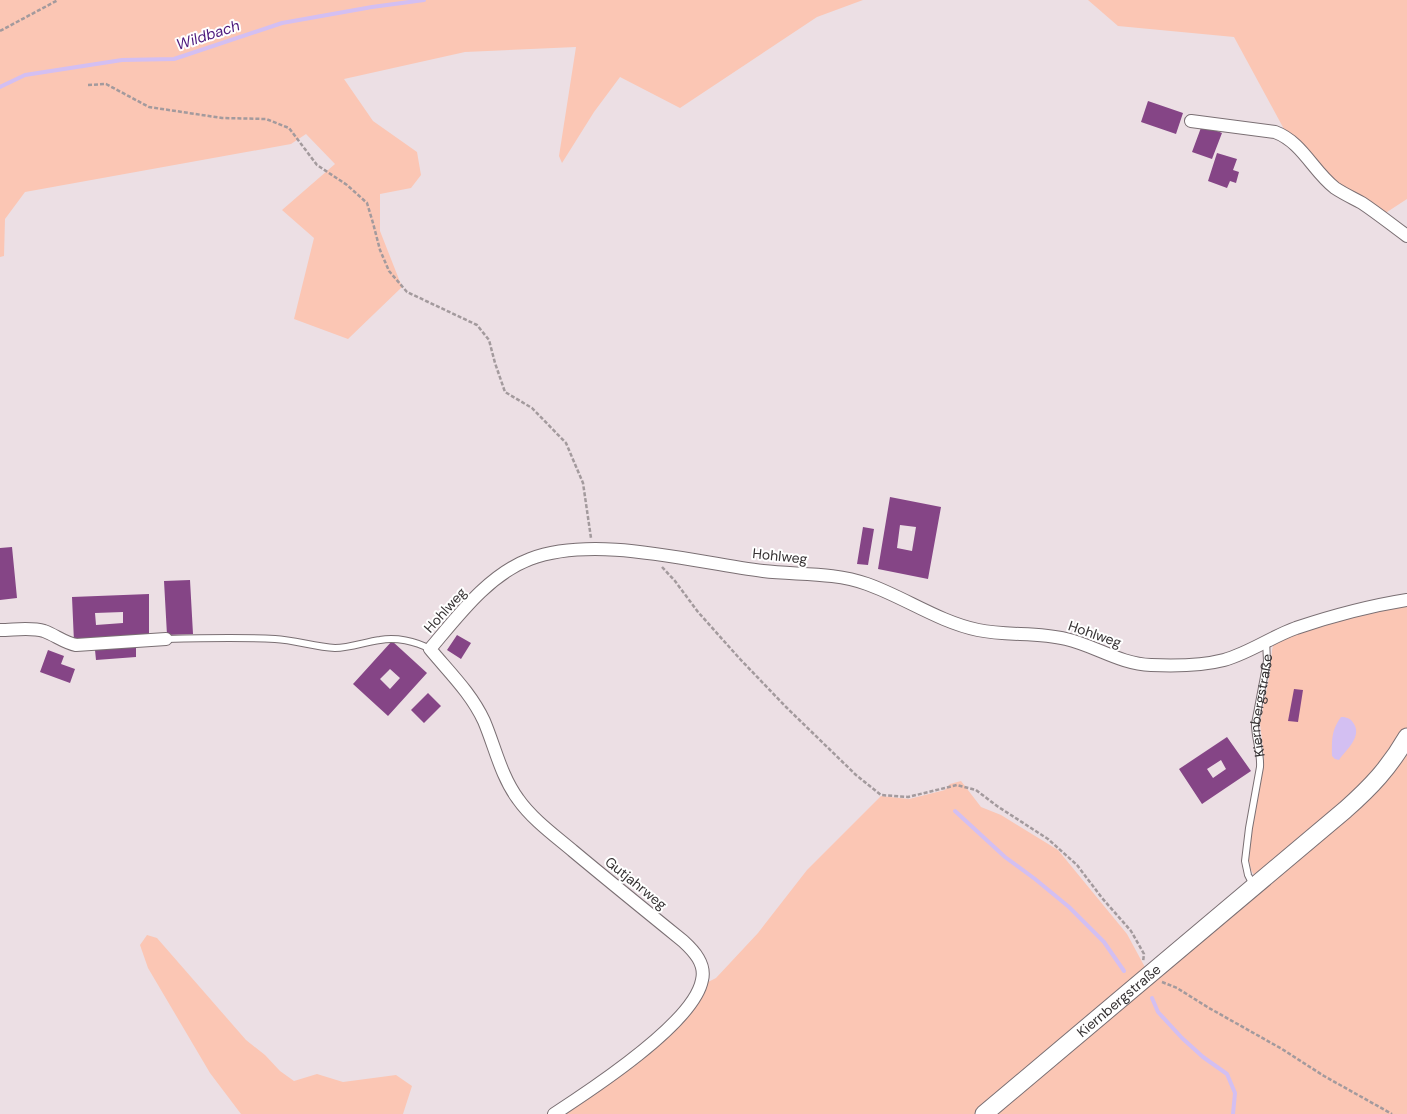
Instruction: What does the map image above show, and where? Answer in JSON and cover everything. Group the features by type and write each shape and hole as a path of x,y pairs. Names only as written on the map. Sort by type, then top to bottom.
{"street":[{"path":"1190,121 1275,132 1285,136 1294,143 1325,179 1407,236"},
{"name":"Hohlweg","path":"430,649 476,597 493,581 510,570 529,560 551,553 593,550 685,558 763,571 829,576 852,580 867,584 956,623 977,630 1053,636 1068,639 1119,659 1136,664 1151,665 1186,664 1224,660 1295,628 1379,604 1407,600"},
{"path":"0,630 27,629 42,631 58,636 70,644 76,645 166,639"},
{"name":"Gutjahrweg","path":"430,649 462,685 473,700 484,721 509,784 518,799 549,831 693,950 702,969 703,979 695,998 669,1028 629,1062 554,1114"},
{"name":"Kiernbergstraße","path":"984,1114 1371,787 1388,767 1407,737"}],"lane":[{"name":"Hohlweg","path":"166,639 275,639 335,648 346,648 382,639 389,639 419,643 430,649"},
{"name":"Kiernbergstraße","path":"1254,887 1248,875 1245,861 1249,828 1260,767 1255,724 1267,661 1266,641"}],"path":[{"path":"0,31 58,0"},
{"path":"88,85 106,84 149,107 222,118 266,119 289,128 318,165 347,185 367,203 380,250 389,271 408,292 477,325 489,340 505,392 532,408 566,443 583,483 593,550"},
{"path":"661,566 675,581 698,612 786,707 856,775 881,795 908,797 957,785 976,790 997,806 1048,839 1077,865 1102,898 1131,931 1144,954 1141,970 1148,976 1177,988 1209,1008 1282,1049 1324,1076 1392,1114"}],"shaded area":[{"path":"0,0 863,0 817,17 680,108 620,77 594,112 562,163 559,156 576,47 465,52 344,79 373,121 417,152 421,175 411,188 380,194 380,231 402,287 348,339 294,319 314,238 282,210 335,164 306,134 291,144 25,192 5,219 4,256 0,257"},
{"path":"1088,0 1407,0 1407,199 1384,214 1324,179 1285,131 1234,37 1118,26"},
{"path":"1407,605 1407,1114 559,1114 630,1065 706,983 716,978 758,933 807,870 881,796 909,799 945,790 950,784 961,781 981,807 1001,815 1058,850 1127,934 1147,971 1254,875 1249,861 1251,836 1264,757 1260,723 1270,673 1274,643 1319,625"},
{"path":"1341,717 1352,721 1356,729 1356,734 1352,743 1339,760 1332,756 1332,740 1335,727"},
{"path":"147,935 157,938 246,1040 265,1055 280,1071 294,1081 317,1074 343,1082 396,1075 412,1086 403,1114 241,1114 210,1073 148,968 140,945"}],"building":[{"path":"1148,101 1183,113 1176,134 1141,122"},
{"path":"1202,125 1222,133 1212,159 1192,152"},
{"path":"1217,153 1237,159 1233,170 1239,172 1236,183 1230,181 1227,188 1208,181"},
{"path":"890,497 941,507 928,579 878,569","holes":["900,525 916,527 912,551 897,548"]},
{"path":"863,527 874,529 868,565 857,564"},
{"path":"12,547 17,598 0,600 0,548"},
{"path":"190,580 193,634 167,635 164,581"},
{"path":"149,594 149,636 74,642 72,597","holes":["123,612 123,623 96,625 95,613"]},
{"path":"457,635 471,643 461,659 447,650"},
{"path":"392,641 427,673 388,716 353,684","holes":["390,669 400,678 390,689 380,679"]},
{"path":"136,647 136,657 96,660 95,650"},
{"path":"48,650 64,656 61,664 75,669 70,683 40,672"},
{"path":"1294,689 1303,690 1298,722 1288,721"},
{"path":"428,693 441,706 424,723 411,710"},
{"path":"1227,737 1251,771 1202,804 1179,769","holes":["1221,760 1226,769 1213,778 1207,769"]}],"waterway":[{"name":"Wildbach","path":"0,87 25,75 122,60 174,59 282,23 372,7 424,0"},
{"path":"955,811 1005,857 1069,907 1104,942 1124,971"},
{"path":"1152,998 1158,1012 1182,1038 1203,1057 1227,1074 1235,1093 1233,1114"}]}
